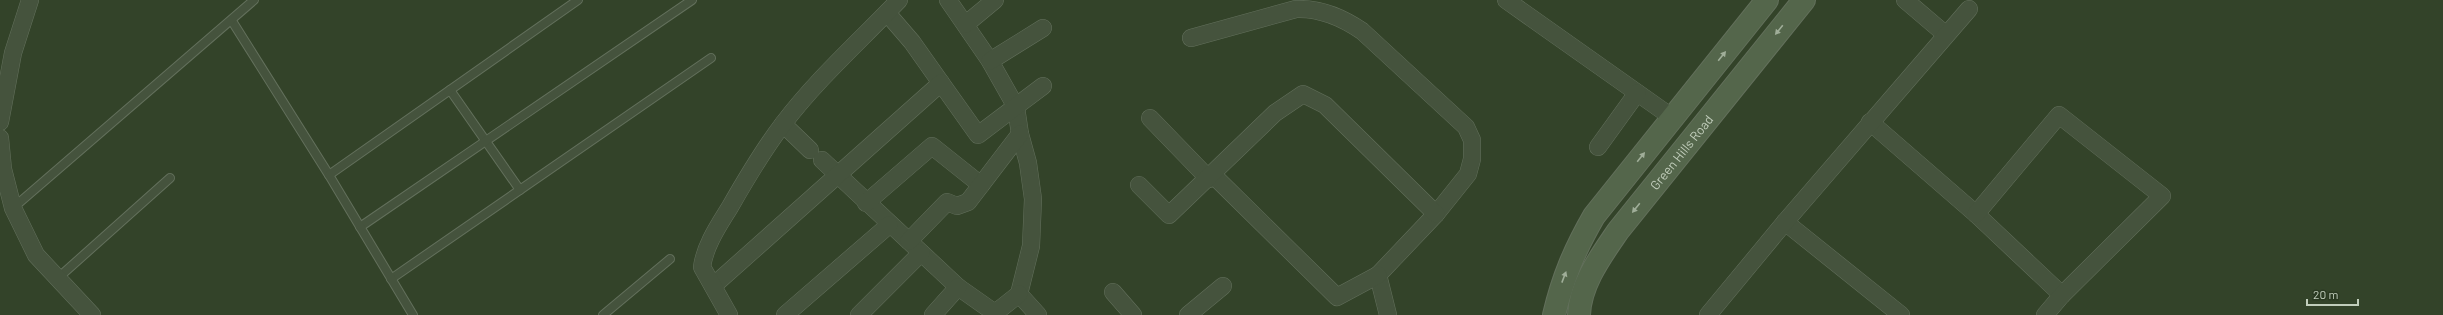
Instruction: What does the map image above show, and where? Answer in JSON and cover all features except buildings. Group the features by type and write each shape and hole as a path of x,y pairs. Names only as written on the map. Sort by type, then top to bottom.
{"street":[{"path":"0,122 13,53 30,0"},
{"path":"729,315 702,267 703,258 712,239 745,180 783,124 816,84 899,0"},
{"path":"783,124 839,175 866,203 958,287 995,313 1019,294 1031,246 1033,199 1028,163 1020,134 1016,107 990,61 966,24 948,0"},
{"path":"966,24 995,0"},
{"path":"1506,0 1673,118"},
{"path":"1554,315 1561,282 1576,248 1594,216 1767,0"},
{"name":"Green Hills Road","path":"1579,315 1579,304 1594,267 1618,230 1804,0"},
{"path":"1905,0 1945,34"},
{"path":"1150,118 1337,297 1378,275 1436,214 1468,174 1472,159 1472,140 1466,127 1362,31 1351,23 1312,8 1296,9 1191,38"},
{"path":"1708,315 1945,34 1969,9"},
{"path":"887,13 912,42 978,135 1043,86"},
{"path":"990,61 1043,28"},
{"path":"713,286 775,228 839,175 941,83"},
{"path":"1598,147 1637,93"},
{"path":"1139,185 1169,215 1211,177 1275,113 1303,94 1325,105 1436,214"},
{"path":"1976,214 2059,115 2162,196 2062,295 2045,315"},
{"path":"1870,122 1976,214 2062,295"},
{"path":"859,315 915,247 946,202 957,206 964,205 1020,134"},
{"path":"0,138 3,169 13,208 36,255 92,315"},
{"path":"866,203 932,146 981,185"},
{"path":"1785,222 1884,310 1901,315"},
{"path":"785,315 889,224"},
{"path":"1378,275 1388,315"},
{"path":"1188,315 1223,286"},
{"path":"933,315 958,287"},
{"path":"1113,292 1133,315"},
{"path":"1019,294 1038,315"},
{"path":"2056,315 2062,295"}],"lane":[{"path":"13,208 232,21 254,0"},
{"path":"329,175 578,0"},
{"path":"360,227 692,0"},
{"path":"232,21 329,175 414,315"},
{"path":"391,279 711,58"},
{"path":"450,90 487,140 520,190"},
{"path":"58,278 170,178"},
{"path":"608,313 670,259"}]}
